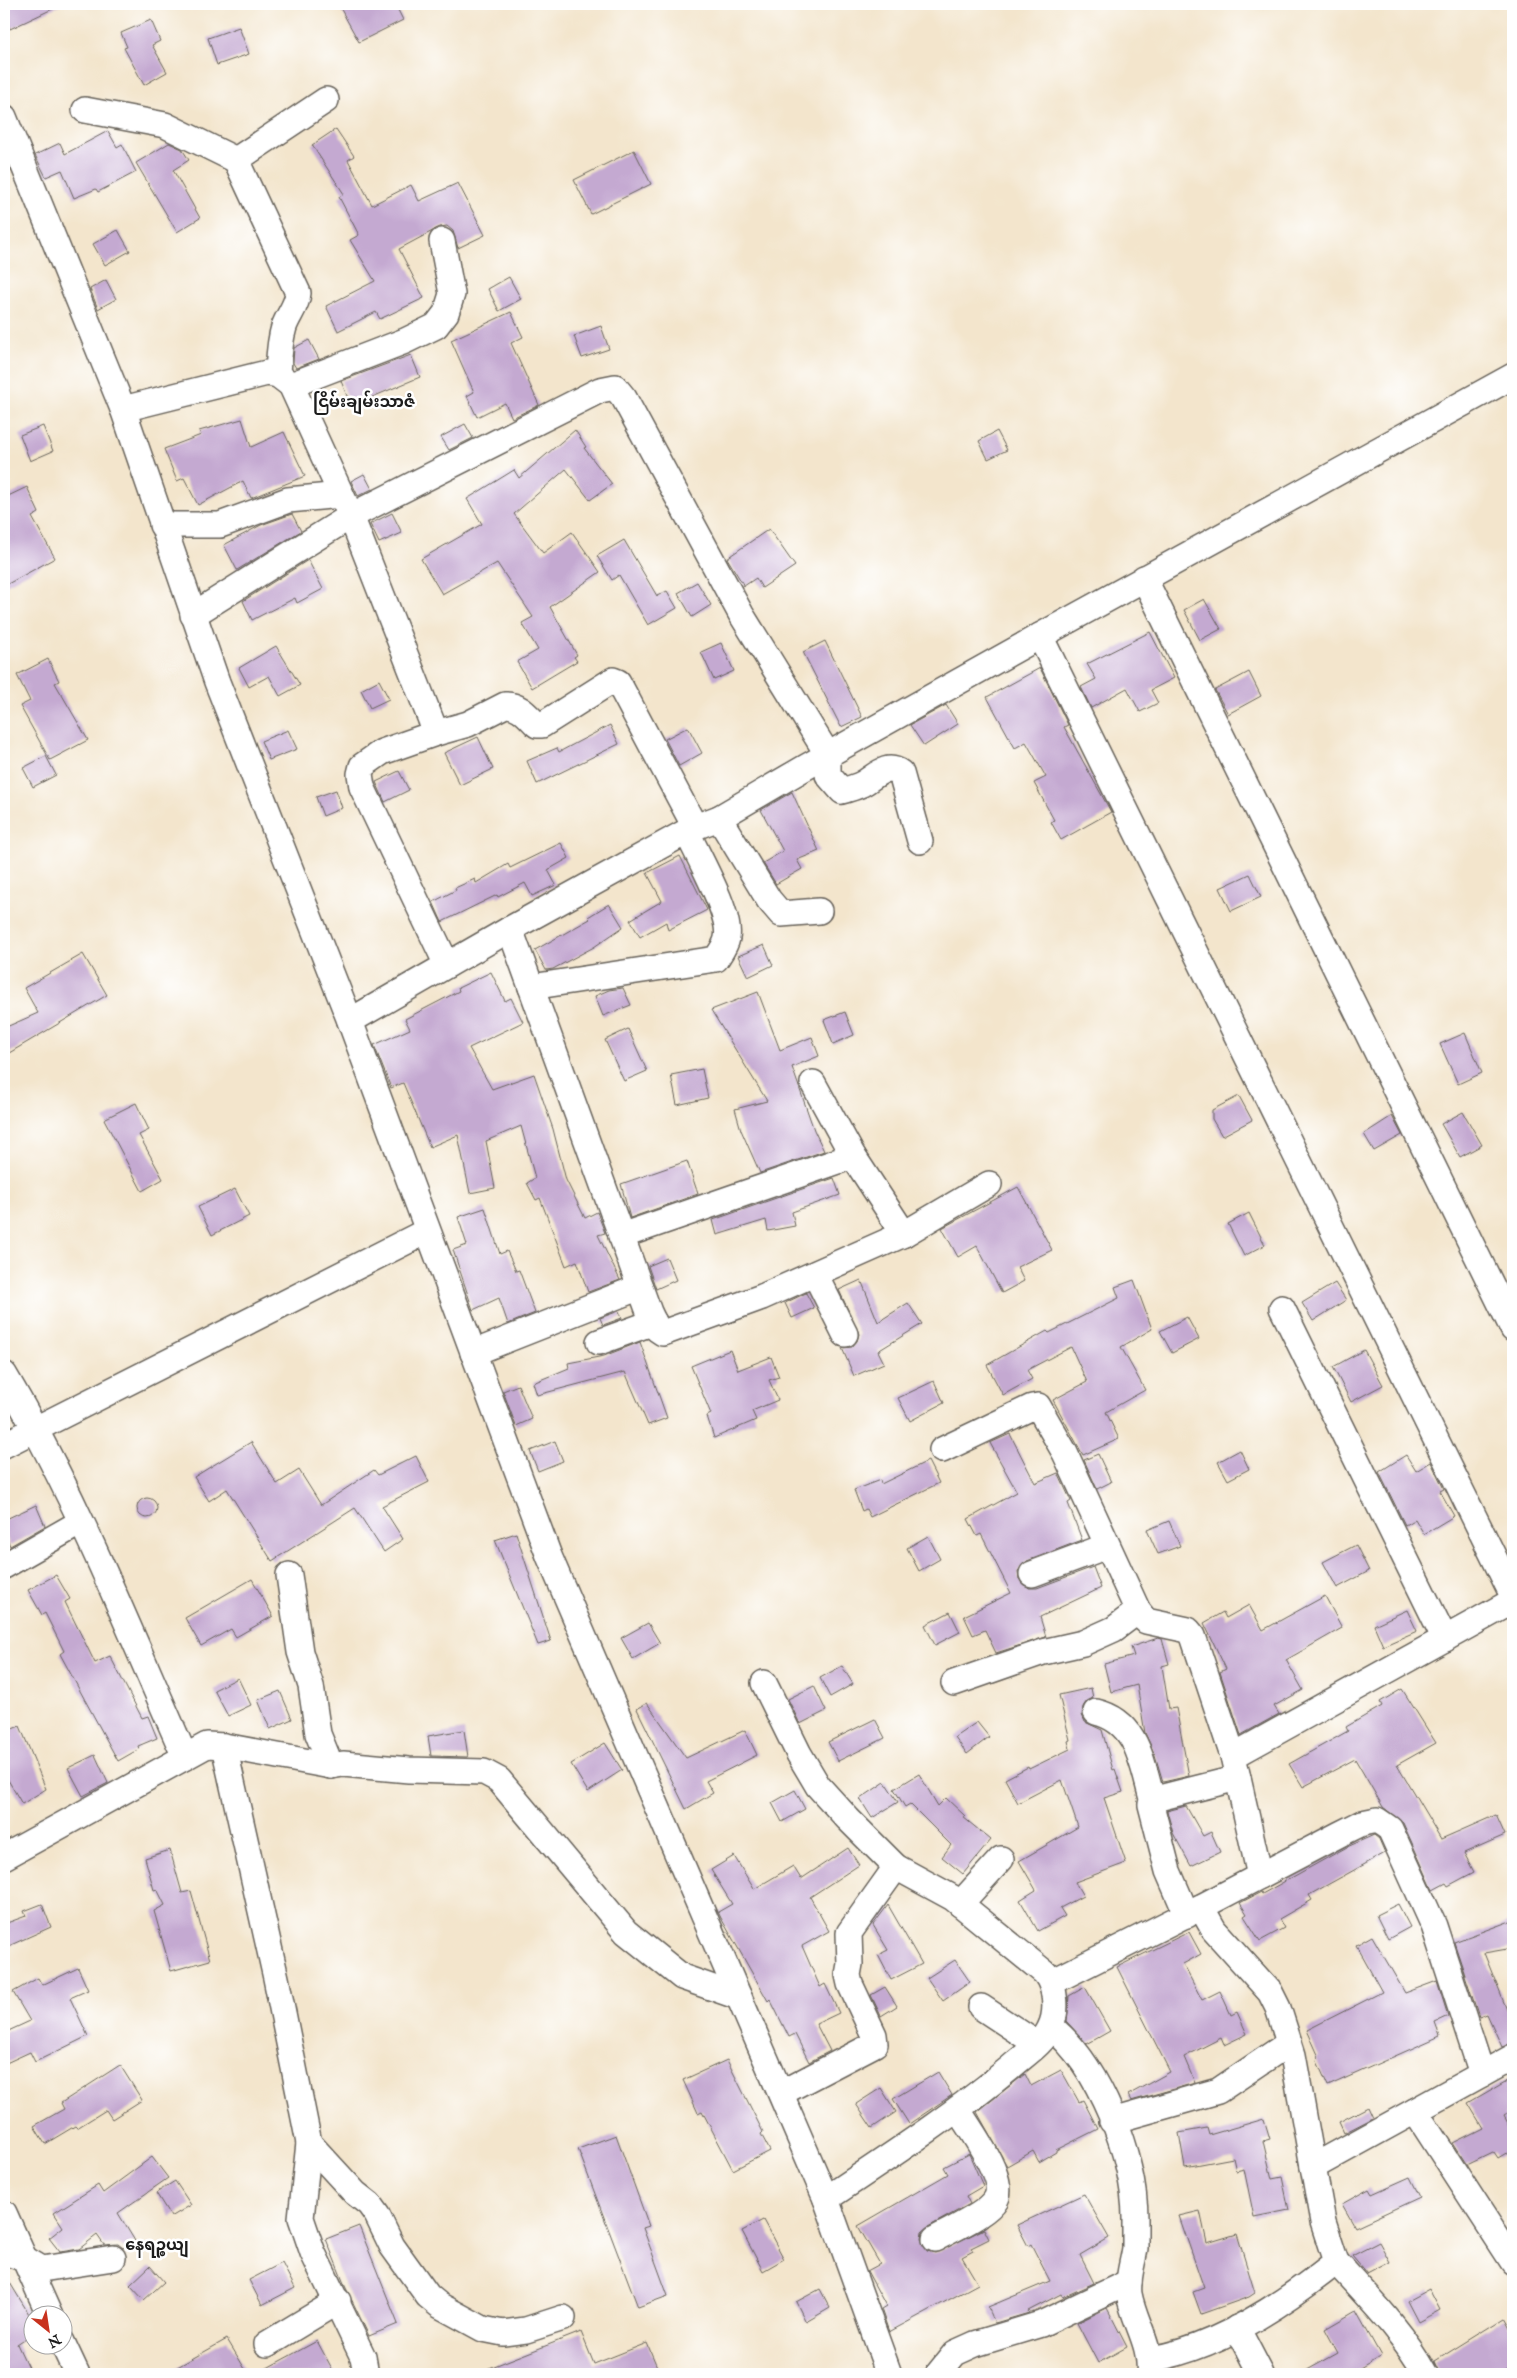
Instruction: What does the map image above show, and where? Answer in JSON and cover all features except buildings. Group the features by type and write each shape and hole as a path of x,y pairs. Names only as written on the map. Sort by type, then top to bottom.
{"street":[{"path":"236,160 326,100"},
{"path":"85,110 164,125 236,160 298,293 297,301 285,325 279,348 284,380 346,506 436,733"},
{"path":"4,117 123,408 216,682 350,1021 549,1556 826,2199 889,2374"},
{"path":"123,408 267,373 284,380 405,341 436,326 446,313 452,294 442,240"},
{"path":"350,1021 510,929 691,830 719,818 1144,578 1513,376"},
{"path":"193,615 346,506 600,390 614,387 624,398 741,614 828,755 828,775 842,791 861,784 885,769 895,769 901,773 920,840"},
{"path":"162,525 220,525 288,500 346,506"},
{"path":"1144,578 1513,1329"},
{"path":"1040,636 1513,1596"},
{"path":"447,965 362,788 360,774 362,766 382,752 468,724 505,706 517,706 537,725 542,725 613,680 618,682 691,830 724,913 728,928 727,940 716,959 531,987"},
{"path":"719,818 769,900 781,914 818,911"},
{"path":"510,929 640,1288 654,1322 663,1333 762,1297 904,1234 989,1184"},
{"path":"814,1083 854,1156 904,1234"},
{"path":"621,1236 854,1156"},
{"path":"4,1446 427,1230"},
{"path":"815,1274 845,1334"},
{"path":"473,1353 640,1288"},
{"path":"1282,1308 1445,1639"},
{"path":"599,1342 654,1322"},
{"path":"4,1374 37,1429 81,1522 185,1757"},
{"path":"942,1450 1032,1407 1038,1406 1065,1453 1138,1611 1146,1621 1188,1630 1193,1636 1236,1767 1260,1876"},
{"path":"4,1566 81,1522"},
{"path":"1032,1574 1107,1546"},
{"path":"289,1575 300,1652 311,1686 318,1734 331,1766"},
{"path":"1153,1802 1236,1767 1445,1639 1513,1601"},
{"path":"954,1683 1043,1652 1083,1643 1114,1629 1138,1611"},
{"path":"764,1683 799,1754 818,1786 896,1867 960,1904 1045,1973 1052,1982 1055,1997 1044,2035 958,2110 826,2199"},
{"path":"1096,1712 1110,1715 1130,1732 1153,1802 1152,1811 1168,1870 1194,1911 1214,1930 1270,1992 1278,2008 1301,2091 1324,2222 1336,2262 1383,2313 1419,2361 1426,2374"},
{"path":"4,1857 207,1745 224,1746 331,1766 344,1764 409,1770 484,1772 499,1780 626,1932 682,1977 739,1997"},
{"path":"224,1746 276,1978 309,2143 301,2218 313,2253 338,2301 363,2357 366,2374"},
{"path":"1052,1982 1194,1911 1362,1823 1378,1820 1390,1829 1434,1926 1482,2074"},
{"path":"960,1904 1001,1859"},
{"path":"780,2093 875,2044 874,2035 850,1984 848,1975 850,1964 849,1933 896,1867"},
{"path":"981,2007 1076,2051 1090,2072 1127,2159 1133,2186 1135,2249 1128,2282 1129,2294 1150,2367 1237,2328 1308,2284 1336,2262"},
{"path":"1112,2121 1218,2091 1289,2043"},
{"path":"1313,2167 1513,2057"},
{"path":"935,2239 979,2214 996,2200 997,2192 994,2173 958,2110"},
{"path":"1414,2111 1513,2262"},
{"path":"309,2143 355,2194 369,2204 377,2214 392,2246 428,2296 440,2305 483,2329 503,2333 526,2330 563,2318"},
{"path":"4,2213 14,2256 44,2306"},
{"path":"14,2256 42,2269 113,2258"},
{"path":"938,2374 955,2353 975,2344 1041,2324 1128,2282"},
{"path":"266,2344 338,2301"},
{"path":"1237,2328 1261,2374"},
{"path":"69,2356 77,2374"}],"district":[{"name":"ငြိမ်းချမ်းသာဇံ","path":"364,401"},
{"name":"နေရဉ္စယျ","path":"157,2244"}]}
